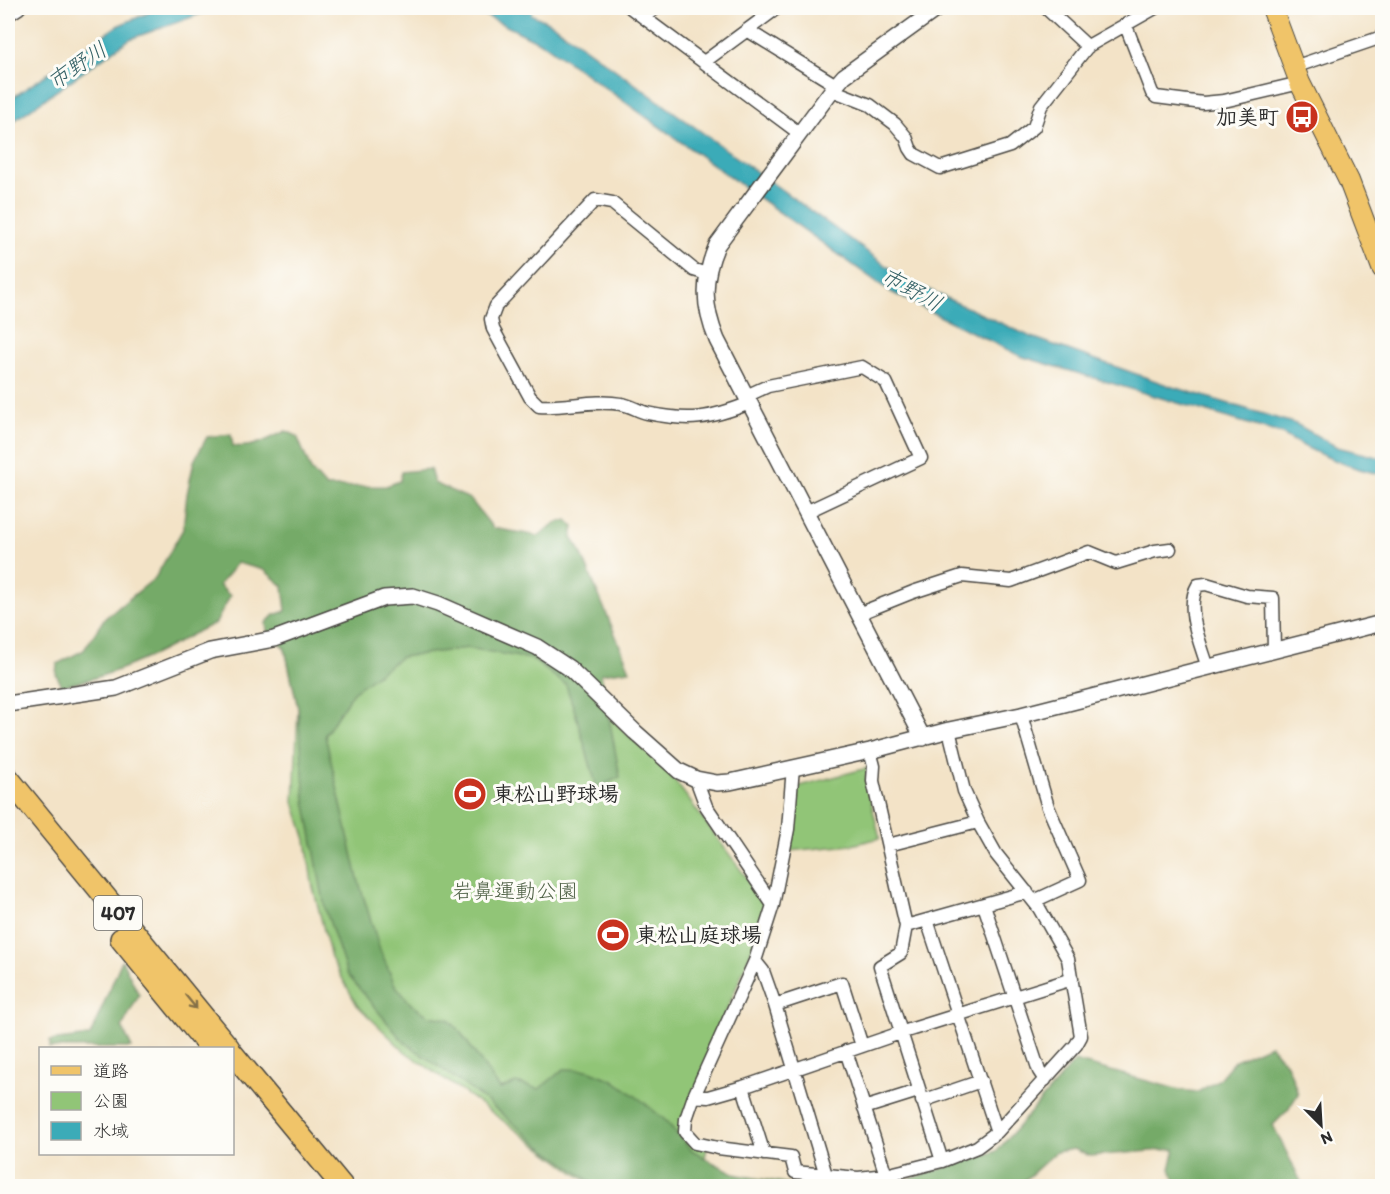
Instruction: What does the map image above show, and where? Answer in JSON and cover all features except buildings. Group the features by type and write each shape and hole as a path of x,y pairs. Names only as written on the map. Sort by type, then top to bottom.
{"highway":[{"name":"407","path":"8,778 228,1047"},
{"name":"407","path":"8,799 209,1047"},
{"path":"234,1055 342,1186"},
{"path":"234,1078 325,1186"}],"main road":[{"path":"1272,8 1297,75 1379,244 1383,268"}],"street":[{"path":"8,15 19,8"},
{"path":"630,8 799,133"},
{"path":"643,17 656,8"},
{"path":"704,63 777,8"},
{"path":"922,738 711,326 706,310 707,274 717,245 834,87 844,76 938,8"},
{"path":"1046,8 1088,47"},
{"path":"747,30 834,87 870,105 895,124 906,137 914,153 940,168 1010,146 1034,127 1041,106 1088,47 1155,8"},
{"path":"1126,26 1152,93 1156,97 1203,103 1224,101 1297,75 1383,37"},
{"path":"707,274 694,270 612,203 595,200 496,306 491,319 493,330 530,397 538,406 575,403 621,404 644,413 694,419 712,417 768,386 862,367 886,382 921,458 806,512"},
{"path":"858,614 912,592 962,576 1011,581 1089,552 1116,562 1170,549"},
{"path":"1208,668 1193,616 1194,591 1198,585 1206,584 1246,596 1273,598 1274,651"},
{"path":"8,704 116,688 210,651 274,639 384,598 413,596 438,604 528,642 558,659 634,732 679,771 696,779 717,783 793,768 1021,715 1383,623"},
{"path":"906,926 984,905 1030,896 1080,880 1048,807 1021,715"},
{"path":"793,768 788,828 773,905 755,961 694,1096 686,1119 685,1132 695,1143 791,1157 795,1172 858,1178 886,1175 942,1161 977,1147 997,1132 1076,1045 1081,1036 1068,959 1030,896 996,854 978,822 964,791 949,730"},
{"path":"870,750 874,766 873,781 906,926 901,953 880,966 903,1032 920,1096 942,1161"},
{"path":"696,779 706,806 773,905"},
{"path":"888,845 978,822"},
{"path":"984,905 1039,1071 1045,1080"},
{"path":"927,920 997,1132"},
{"path":"755,961 763,971 775,1005 826,1175"},
{"path":"694,1096 708,1097 743,1087 903,1032 1072,979"},
{"path":"775,1005 842,983 862,1046"},
{"path":"846,1051 886,1175"},
{"path":"864,1108 981,1081"},
{"path":"743,1087 764,1154"}],"green space":[{"path":"286,431 297,436 311,470 326,487 386,486 400,481 401,472 430,469 434,483 470,499 493,528 539,536 555,523 567,520 574,527 572,538 579,548 630,670 601,674 620,777 597,788 566,685 531,659 468,648 401,657 353,692 325,735 358,879 380,950 395,985 411,1004 429,1016 448,1019 458,1029 500,1089 516,1083 539,1089 564,1069 588,1070 613,1080 641,1100 666,1121 690,1149 738,1175 797,1185 897,1183 997,1151 1075,1061 1180,1090 1198,1092 1218,1080 1235,1060 1270,1045 1288,1066 1298,1094 1288,1110 1273,1125 1303,1186 1178,1186 1170,1169 1175,1149 1090,1156 1074,1149 1056,1152 1024,1181 1023,1186 597,1186 541,1146 485,1100 402,1040 347,974 325,908 305,800 298,708 285,649 267,631 266,623 274,615 286,611 283,586 264,570 237,563 219,585 230,596 216,623 148,657 106,674 62,686 56,674 57,664 84,650 104,619 155,578 183,529 194,461 207,437 231,434 233,446 240,447 260,443"},
{"name":"岩鼻運動公園","path":"390,608 538,656 580,689 670,774 769,908 680,1131 707,1148 699,1186 593,1186 404,1051 357,1005 331,958 312,883 306,840 294,802 298,708 285,649"},
{"path":"867,768 866,782 880,838 852,845 790,851 796,787"},
{"path":"122,960 139,995 122,1027 132,1047 50,1047 50,1041 90,1036"}],"water":[{"name":"市野川","path":"160,8 217,8 130,39 8,125 8,101 117,26"},
{"name":"市野川","path":"470,8 518,8 552,24 905,279 1029,336 1170,386 1296,424 1337,447 1382,458 1382,474 1331,458 1282,434 1020,356 891,292 545,45"}],"waterway":[{"path":"529,13 532,8"}],"place":[{"name":"加美町","path":"1302,117"},
{"name":"東松山野球場","path":"470,794"},
{"name":"東松山庭球場","path":"613,935"}]}
